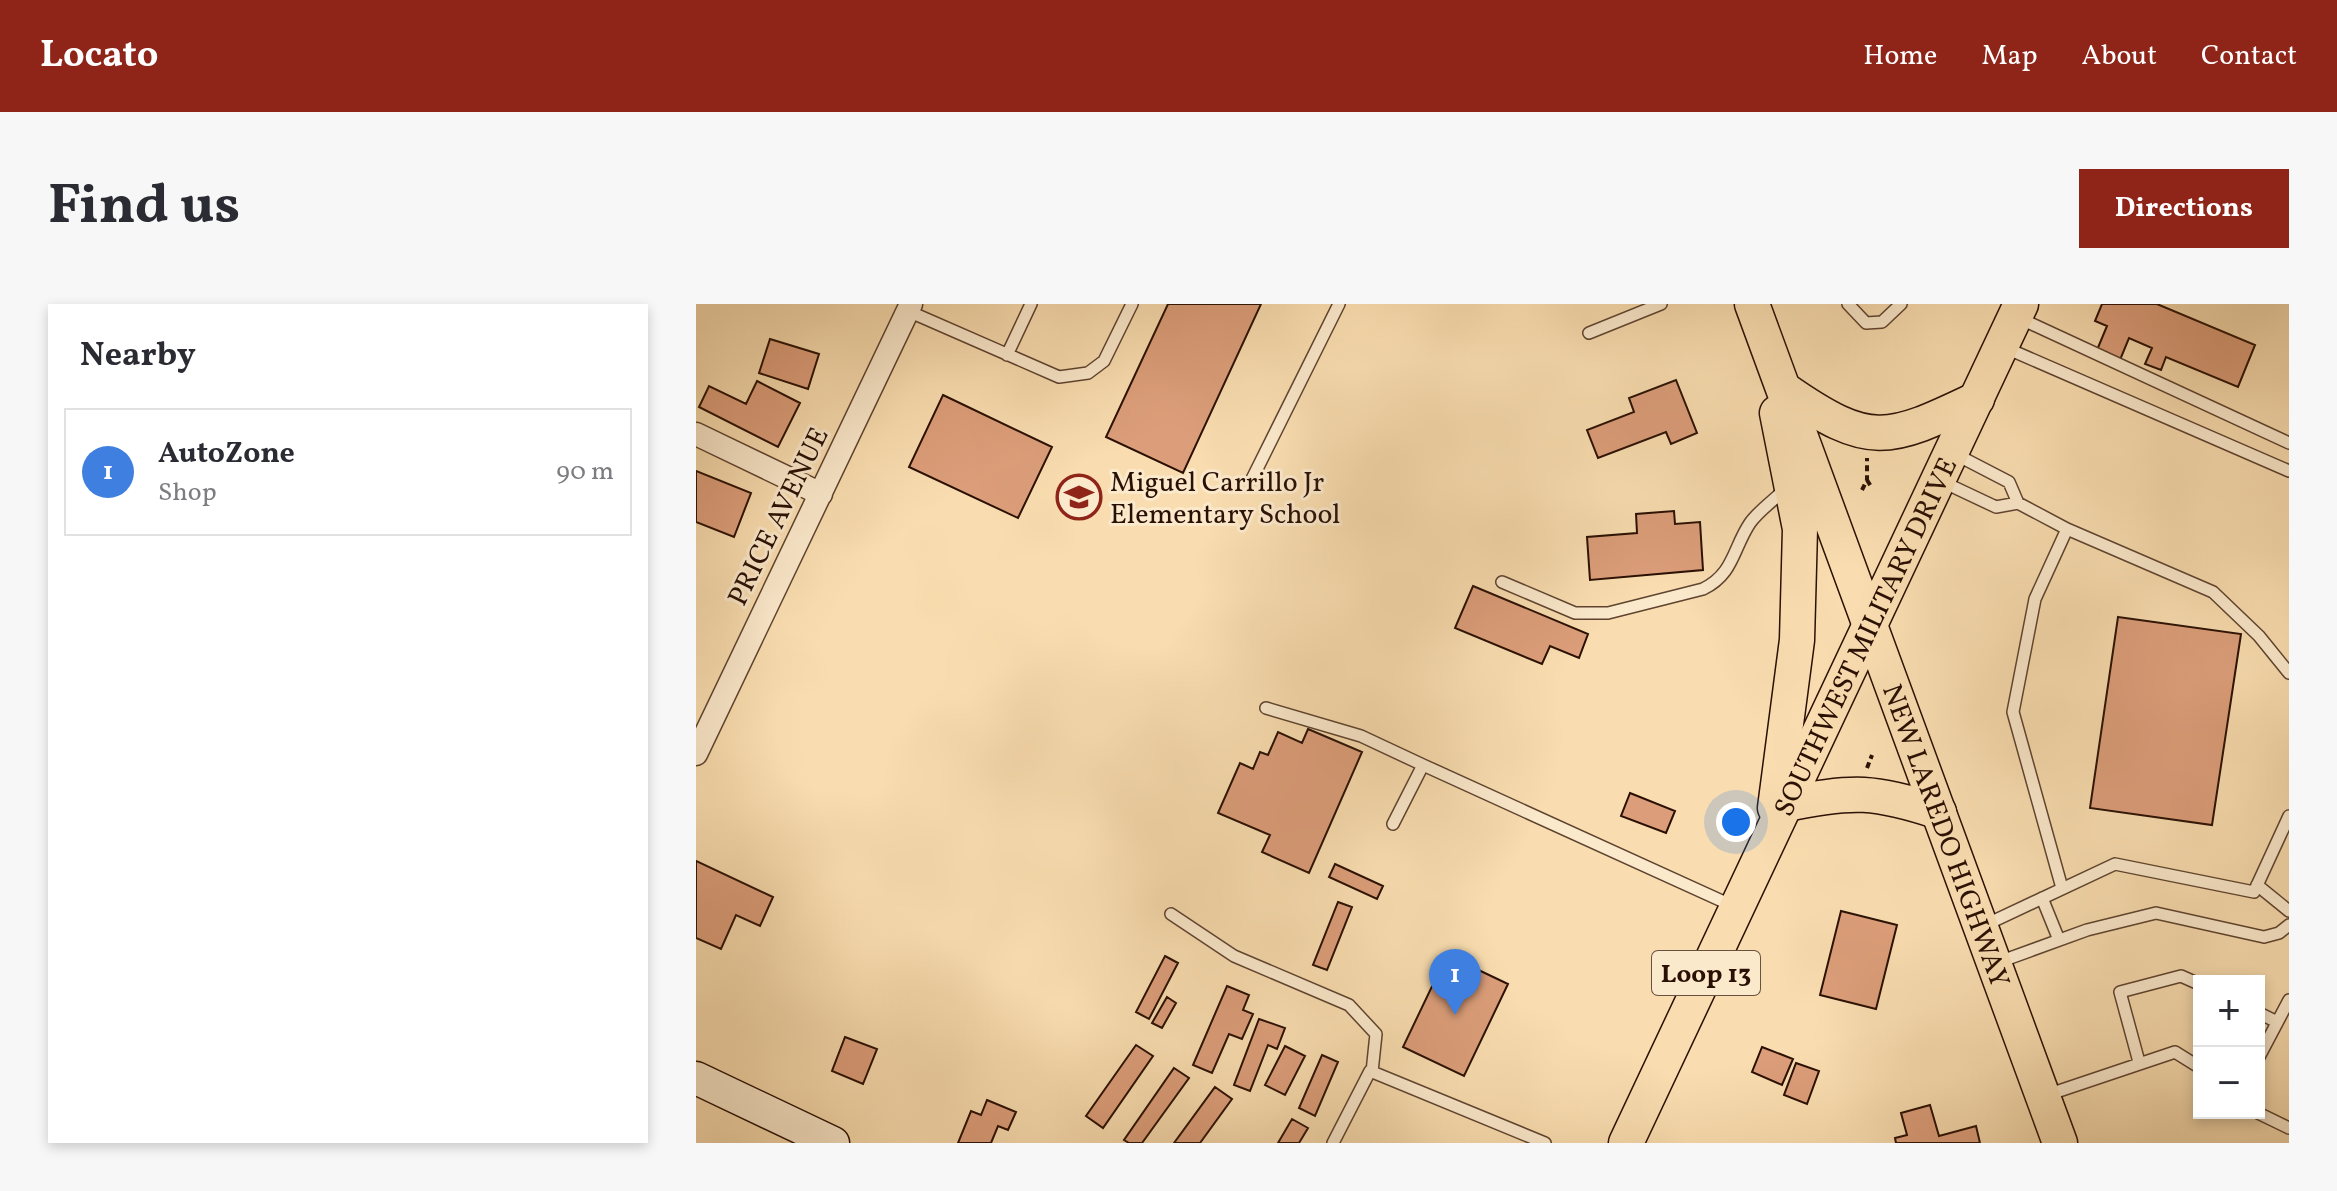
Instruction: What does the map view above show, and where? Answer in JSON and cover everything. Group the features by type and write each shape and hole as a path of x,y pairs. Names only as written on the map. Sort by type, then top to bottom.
{"main road":[{"name":"NEW LAREDO HIGHWAY","path":"1755,311 1785,390 1802,472 1870,627 2060,1143"},
{"path":"1755,311 1802,472 1797,640 1771,838"},
{"name":"SOUTHWEST MILITARY DRIVE","path":"1626,1143 2013,322"},
{"path":"1785,390 1852,430 1869,433 1913,430 1977,399"},
{"path":"1787,804 1841,792 1875,794 1939,812"},
{"path":"696,1078 833,1143"}],"street":[{"name":"PRICE AVENUE","path":"696,754 910,308"},
{"path":"696,434 821,494"}],"lane":[{"path":"1007,355 1031,304"},
{"path":"910,308 1059,377 1088,373 1104,361 1132,304"},
{"path":"1252,479 1339,304"},
{"path":"1589,333 1661,304"},
{"path":"1848,304 1866,323 1882,322 1901,304"},
{"path":"2013,322 2289,443"},
{"path":"2013,322 2289,471"},
{"path":"1946,466 1996,507 2018,503 2067,529 2213,592 2259,636 2289,673"},
{"path":"1946,466 2009,482 2018,503"},
{"path":"1502,582 1575,613 1608,613 1703,589 1716,583 1728,570 1752,520 1802,472"},
{"path":"2062,888 2013,712 2035,599 2067,529"},
{"path":"1266,708 1361,736 1737,908"},
{"path":"1393,824 1423,765"},
{"path":"1982,927 2115,864 2254,892 2289,816"},
{"path":"2257,885 2289,911"},
{"path":"2042,898 2059,940"},
{"path":"1995,963 2059,940 2156,913 2264,937 2279,933 2289,925"},
{"path":"1171,914 1234,956 1349,1005 1376,1034 1372,1072 1333,1143"},
{"path":"2139,1062 2120,992 2181,976 2193,981"},
{"path":"2264,1047 2289,1000"},
{"path":"2265,1016 2277,1022"},
{"path":"2043,1096 2175,1052 2193,1063"},
{"path":"1372,1072 1545,1143"},
{"path":"2265,1116 2289,1128"}],"path":[{"path":"1862,490 1867,480 1867,455"},
{"path":"1867,480 1872,488"},
{"path":"1860,756 1867,768 1872,755"}],"building":[{"path":"1168,304 1261,304 1183,473 1106,437"},
{"path":"2102,304 2157,304 2255,345 2238,387 2166,357 2161,370 2145,364 2152,348 2129,338 2120,360 2097,350 2107,326 2095,321"},
{"path":"770,339 819,354 808,389 759,373"},
{"path":"1676,380 1697,433 1671,444 1666,432 1598,458 1587,430 1634,412 1629,398"},
{"path":"757,381 800,403 778,447 699,407 709,386 746,404"},
{"path":"943,395 1052,447 1018,518 909,467"},
{"path":"696,471 751,493 734,537 696,522"},
{"path":"1674,511 1675,524 1700,522 1703,570 1590,580 1587,537 1637,533 1636,514"},
{"path":"1473,586 1588,634 1579,658 1550,646 1542,664 1455,628"},
{"path":"2118,617 2241,634 2212,825 2090,808"},
{"path":"1308,729 1362,752 1309,873 1262,852 1270,835 1218,813 1240,763 1253,769 1260,752 1268,755 1278,732 1302,743"},
{"path":"1630,793 1675,811 1666,833 1621,816"},
{"path":"696,861 773,897 760,926 736,915 721,949 696,938"},
{"path":"1335,864 1383,886 1377,899 1329,877"},
{"path":"1338,902 1352,907 1327,970 1313,965"},
{"path":"1841,911 1897,925 1876,1009 1820,995"},
{"path":"1447,955 1508,984 1464,1076 1403,1047"},
{"path":"1165,956 1178,963 1149,1019 1136,1012"},
{"path":"1227,986 1249,995 1243,1010 1253,1014 1242,1039 1229,1034 1212,1073 1193,1065"},
{"path":"1167,997 1176,1003 1162,1028 1152,1023"},
{"path":"1259,1019 1285,1028 1277,1049 1268,1045 1250,1091 1234,1085"},
{"path":"845,1037 877,1049 863,1084 832,1071"},
{"path":"1136,1045 1153,1056 1103,1128 1086,1116"},
{"path":"1285,1046 1305,1056 1285,1095 1265,1085"},
{"path":"1762,1047 1793,1059 1782,1085 1752,1072"},
{"path":"1322,1055 1338,1062 1315,1116 1299,1108"},
{"path":"1796,1063 1819,1071 1807,1104 1784,1095"},
{"path":"1174,1068 1189,1078 1142,1143 1124,1140"},
{"path":"1215,1087 1232,1099 1200,1143 1174,1143"},
{"path":"987,1100 1016,1112 1008,1130 998,1126 991,1143 958,1143 971,1111 981,1115"},
{"path":"1930,1105 1939,1136 1976,1126 1980,1143 1896,1143 1895,1138 1907,1135 1901,1113"},
{"path":"1292,1119 1308,1128 1299,1143 1278,1143"}],"place":[{"name":"Miguel Carrillo Jr Elementary School","path":"1079,497"},
{"name":"AutoZone","path":"1455,1015"}]}
